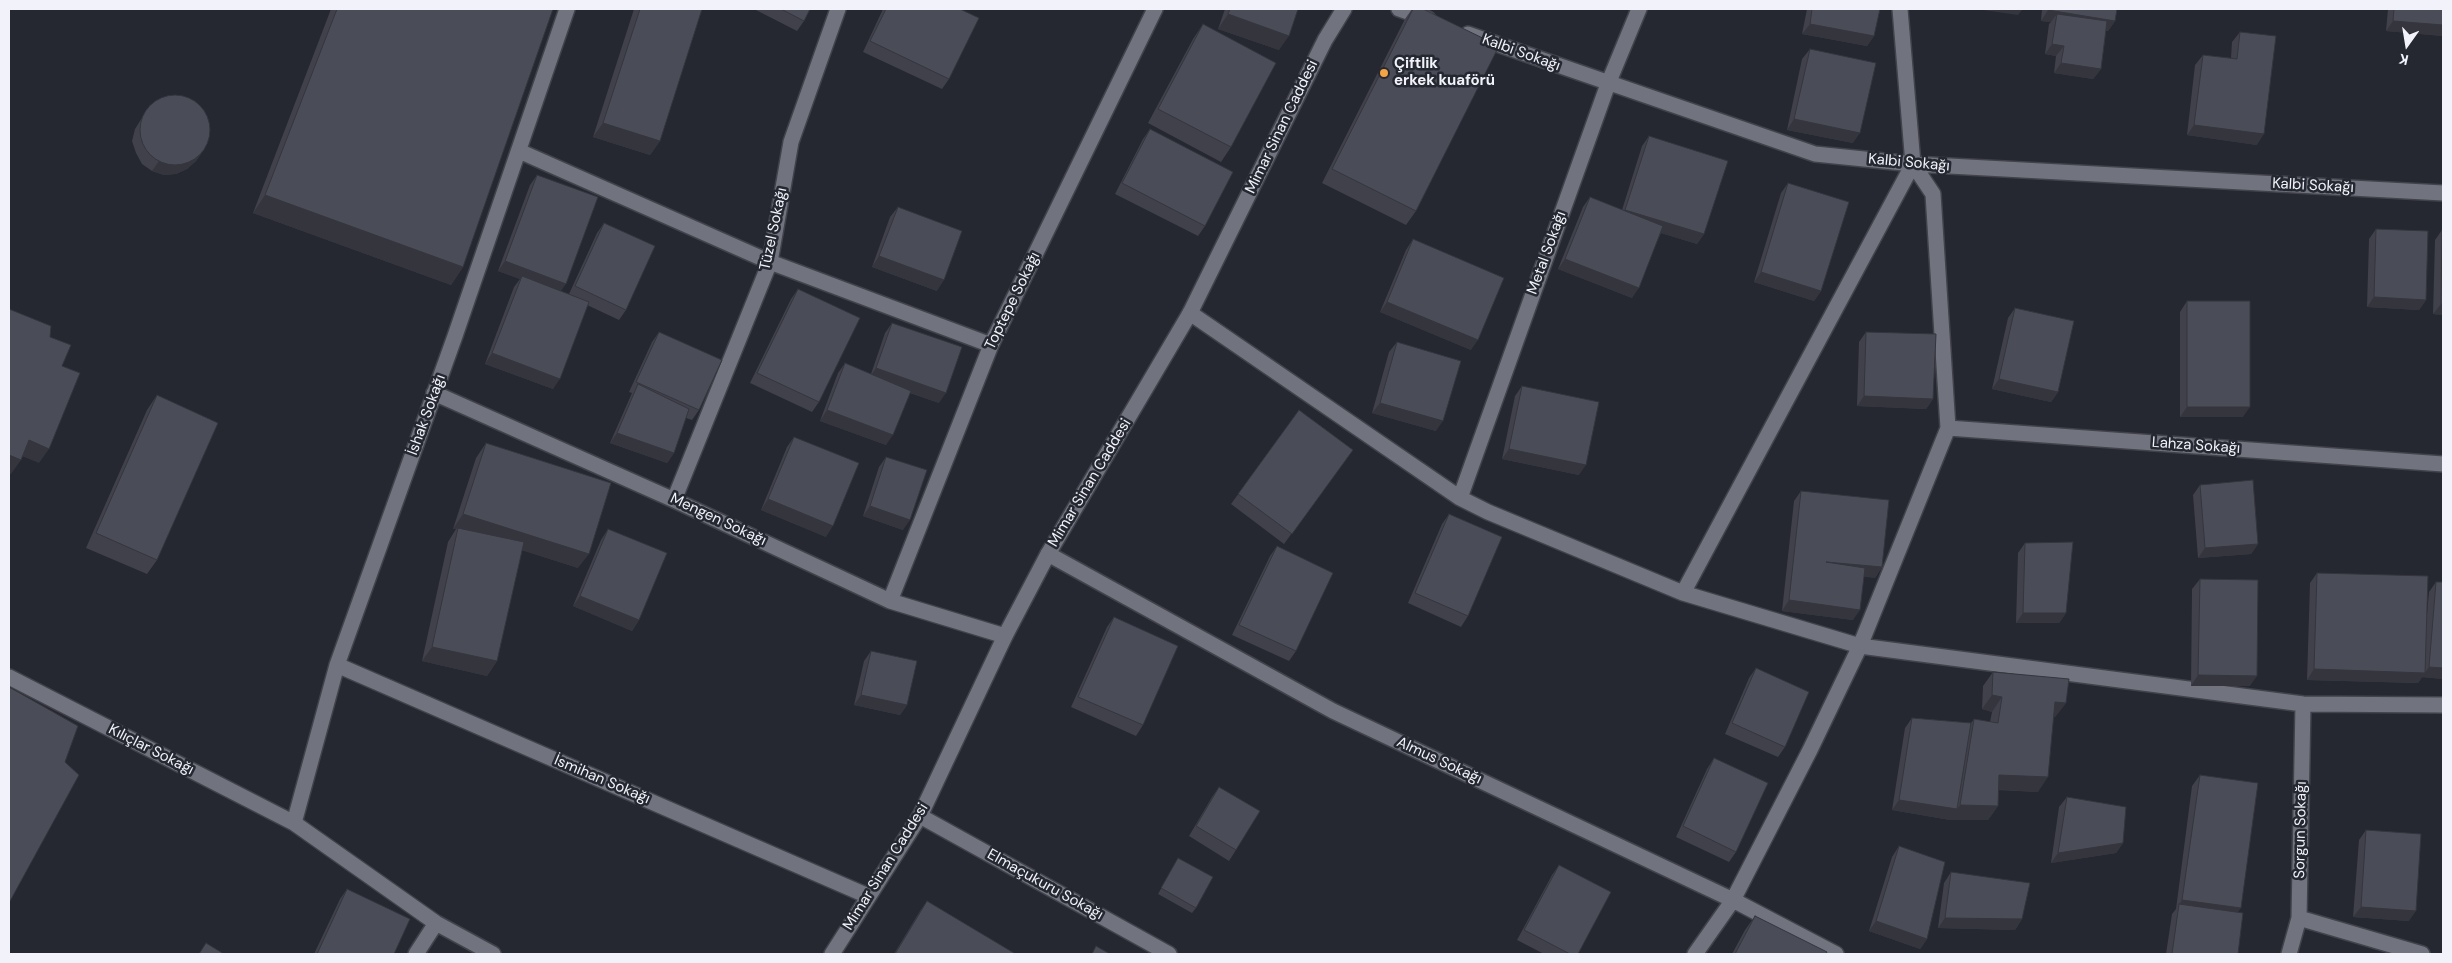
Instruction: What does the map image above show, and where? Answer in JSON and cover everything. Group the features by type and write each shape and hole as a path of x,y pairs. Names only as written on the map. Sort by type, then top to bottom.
{"street":[{"name":"İshak Sokağı","path":"294,823 337,665 519,152 567,9"},
{"name":"Tüzel Sokağı","path":"674,500 770,262 791,142 838,9"},
{"name":"Toptepe Sokağı","path":"890,601 991,345 1155,9"},
{"name":"Mimar Sinan Caddesi","path":"832,954 920,816 1005,636 1048,554 1190,313 1325,40 1344,9"},
{"name":"Kalbi Sokağı","path":"1399,9 1608,84 1815,154 1914,164 2443,193"},
{"name":"Metal Sokağı","path":"1460,498 1608,84 1639,9"},
{"path":"1695,954 1732,900 1810,750 1860,646 1948,428 1933,194 1914,164 1900,9"},
{"path":"519,152 770,262 991,345"},
{"path":"1684,593 1914,164"},
{"path":"1190,313 1460,498 1488,512 1684,593 1860,646 2303,704 2443,705"},
{"name":"Mengen Sokağı","path":"434,393 674,500 890,601 1005,636"},
{"name":"Lahza Sokağı","path":"1948,428 2443,464"},
{"name":"Almus Sokağı","path":"1048,554 1333,711 1732,900 1836,954"},
{"name":"İsmihan Sokağı","path":"337,665 868,896"},
{"name":"Kılıçlar Sokağı","path":"9,677 294,823 436,923 493,954"},
{"name":"Sorgun Sokağı","path":"2289,954 2299,918 2303,704"},
{"name":"Elmaçukuru Sokağı","path":"920,816 1169,954"},
{"path":"2299,918 2422,954"},
{"path":"416,954 436,923"}],"building":[{"path":"337,9 553,9 463,267 265,195"},
{"path":"640,9 702,9 660,141 603,123"},
{"path":"781,9 810,9 804,21"},
{"path":"886,9 960,9 979,18 949,79 870,41"},
{"path":"1230,9 1298,9 1289,36 1228,14"},
{"path":"1413,9 1423,9 1499,46 1416,211 1332,169"},
{"path":"1812,9 1880,9 1874,36 1810,24"},
{"path":"2048,9 2117,9 2115,21"},
{"path":"2394,9 2443,9 2443,25 2393,21"},
{"path":"2057,14 2107,21 2101,69 2061,63 2064,46 2052,44"},
{"path":"1203,24 1276,63 1231,147 1158,109"},
{"path":"2240,32 2276,36 2264,134 2194,125 2203,55 2237,59"},
{"path":"1810,49 1876,63 1860,133 1794,119"},
{"path":"175,95 194,101 204,111 210,130 204,149 194,159 175,165 156,159 146,149 140,130 146,111 156,101"},
{"path":"1150,129 1233,172 1205,226 1122,183"},
{"path":"1649,136 1728,161 1704,234 1625,210"},
{"path":"537,175 598,197 566,284 505,261"},
{"path":"1788,183 1849,202 1821,291 1761,272"},
{"path":"1590,197 1663,226 1639,288 1565,259"},
{"path":"898,207 962,231 944,280 879,256"},
{"path":"604,223 655,246 626,310 575,286"},
{"path":"2376,229 2428,231 2426,300 2374,297"},
{"path":"2442,230 2443,304 2441,304"},
{"path":"1413,239 1504,278 1478,340 1387,302"},
{"path":"522,276 589,302 560,379 492,353"},
{"path":"798,289 860,318 819,402 757,373"},
{"path":"2187,301 2250,301 2250,407 2187,407"},
{"path":"2015,308 2074,321 2058,392 1999,379"},
{"path":"9,309 51,326 50,337 71,345 62,366 80,373 49,449 29,440 21,460 9,455"},
{"path":"892,323 962,347 946,393 876,368"},
{"path":"659,332 722,360 699,410 636,382"},
{"path":"1866,332 1936,334 1933,399 1864,396"},
{"path":"1397,342 1461,361 1443,421 1380,403"},
{"path":"845,363 911,391 893,435 827,410"},
{"path":"638,384 689,409 674,453 617,433"},
{"path":"1522,386 1599,402 1586,465 1509,449"},
{"path":"157,395 218,423 157,560 96,533"},
{"path":"1299,410 1353,450 1292,534 1238,494"},
{"path":"794,437 859,463 833,526 768,499"},
{"path":"486,443 611,483 589,554 463,514"},
{"path":"886,457 927,470 910,520 870,506"},
{"path":"2253,480 2258,544 2205,548 2200,485"},
{"path":"1801,491 1889,500 1882,567 1826,562 1865,568 1860,610 1789,600"},
{"path":"1449,514 1502,537 1468,616 1415,593"},
{"path":"458,528 524,542 497,661 432,647"},
{"path":"608,529 667,553 639,620 580,596"},
{"path":"2073,542 2066,613 2023,613 2025,543"},
{"path":"1277,546 1333,573 1296,651 1239,625"},
{"path":"2317,573 2428,576 2425,673 2314,669"},
{"path":"2200,579 2258,580 2257,676 2198,675"},
{"path":"2436,582 2443,582 2443,668 2429,667"},
{"path":"1114,617 1178,646 1143,725 1078,697"},
{"path":"871,651 917,661 907,705 861,695"},
{"path":"1756,668 1809,692 1785,747 1732,723"},
{"path":"1993,672 2069,679 2066,703 2055,702 2048,777 1999,775 1998,806 1960,805 1974,719 1998,723 2002,697 1992,695"},
{"path":"9,687 78,726 65,762 79,775 9,903"},
{"path":"1912,718 1971,723 1957,809 1899,800"},
{"path":"1714,758 1768,783 1736,852 1683,826"},
{"path":"2200,775 2258,783 2241,908 2182,900"},
{"path":"1219,787 1260,811 1236,850 1196,826"},
{"path":"2067,797 2126,807 2123,843 2058,853"},
{"path":"2366,830 2421,834 2416,911 2361,907"},
{"path":"1899,846 1945,862 1927,939 1876,921"},
{"path":"1178,858 1213,877 1196,908 1161,888"},
{"path":"1559,865 1611,892 1578,954 1570,954 1524,930"},
{"path":"1951,872 2030,883 2022,919 1945,918"},
{"path":"347,889 410,919 394,954 317,954"},
{"path":"927,901 1014,953 1014,954 895,954"},
{"path":"2179,904 2243,913 2238,954 2172,954"},
{"path":"1755,916 1827,952 1826,954 1735,954"},
{"path":"206,943 224,954 199,954"},
{"path":"1096,946 1110,954 1092,954"}],"place":[{"name":"Çiftlik erkek kuaförü","path":"1384,73"}]}
